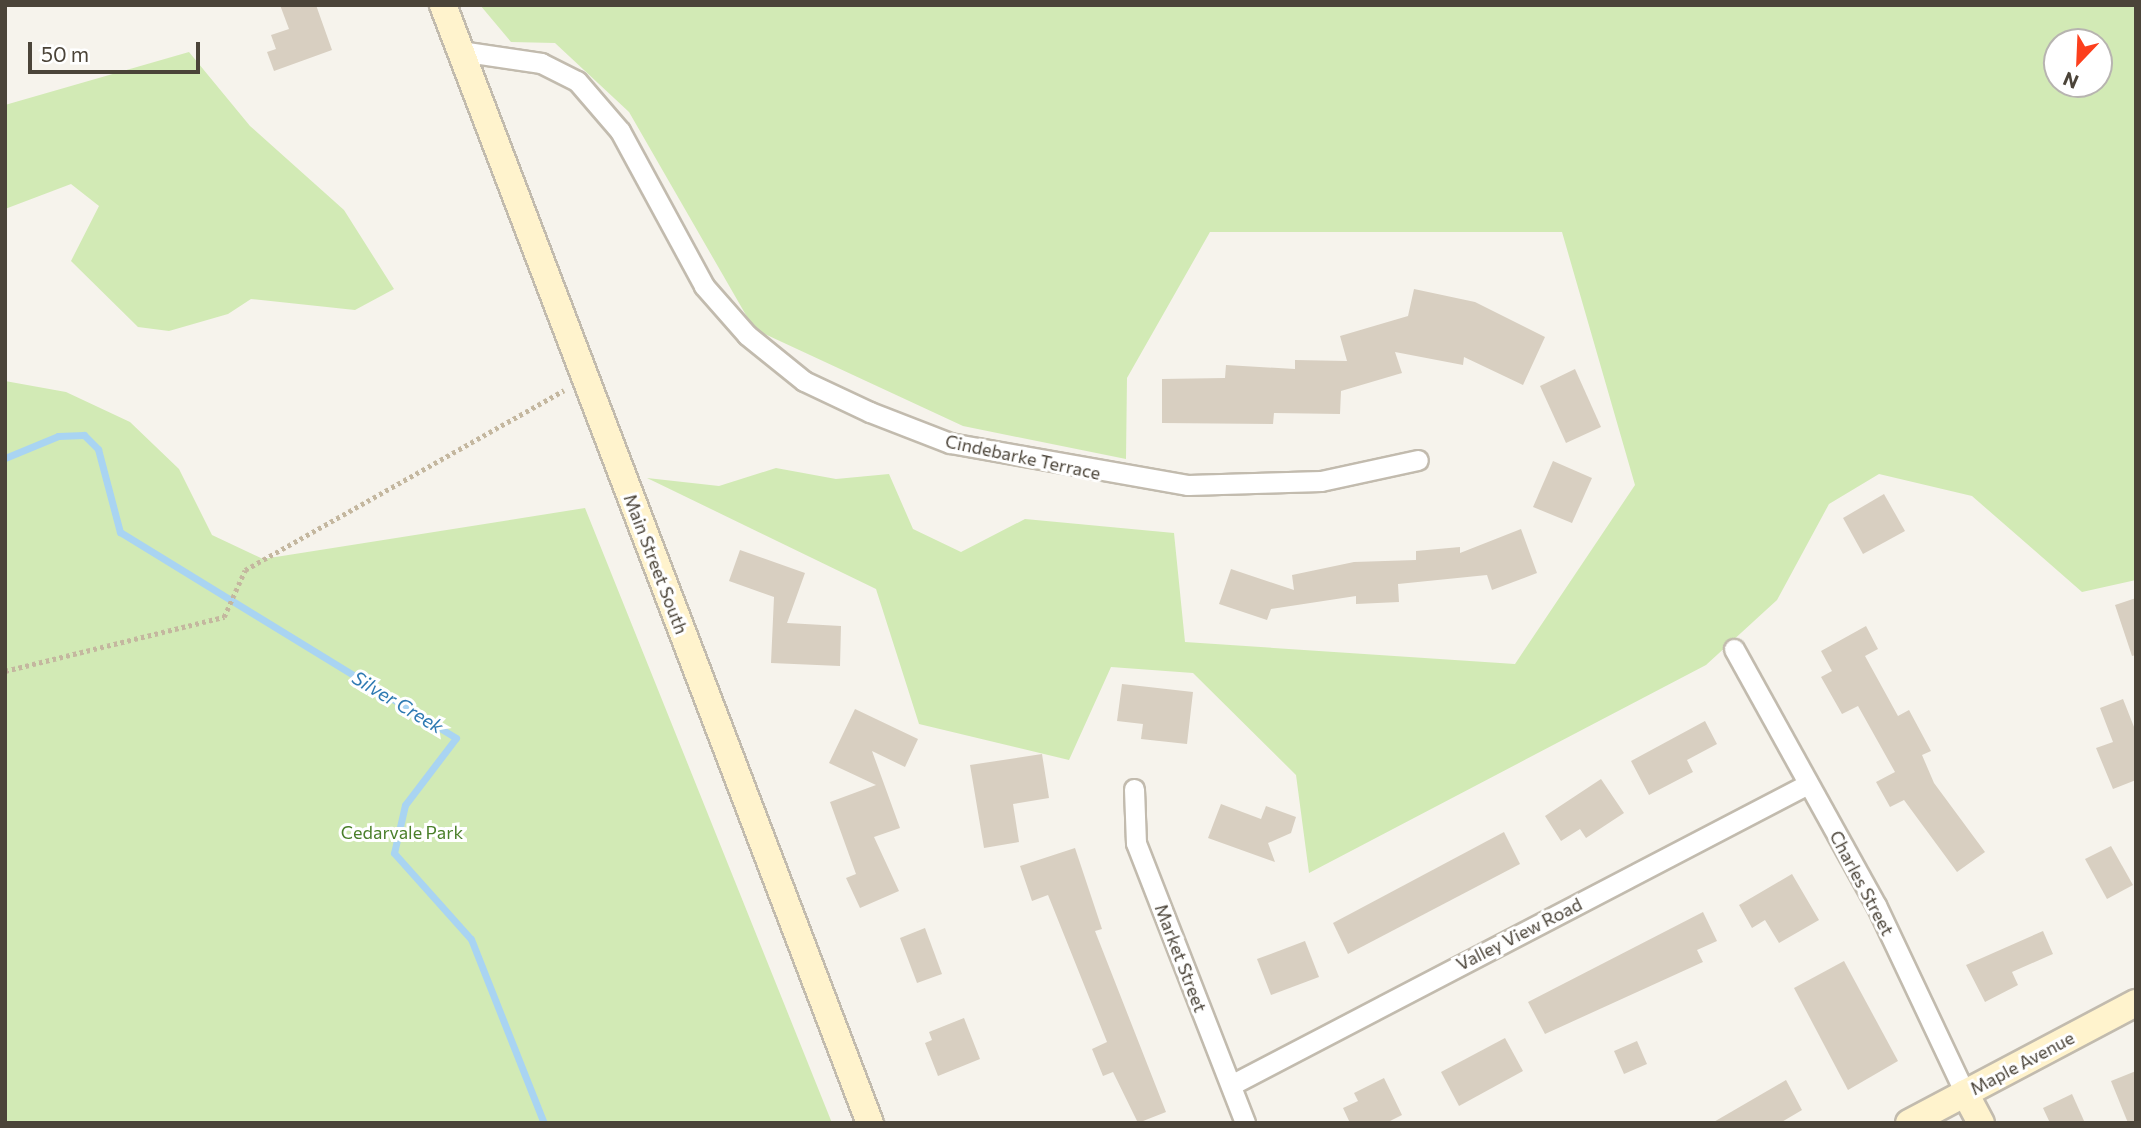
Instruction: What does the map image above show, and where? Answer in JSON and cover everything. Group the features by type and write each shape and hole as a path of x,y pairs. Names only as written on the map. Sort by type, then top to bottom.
{"street":[{"name":"Main Street South","path":"443,5 870,1123"},
{"name":"Cindebarke Terrace","path":"460,51 541,63 577,80 620,131 704,286 747,335 804,381 870,412 950,443 1188,485 1321,481 1419,460"},
{"name":"Charles Street","path":"1734,649 1876,905 1981,1123"},
{"name":"Valley View Road","path":"1231,1085 1808,784"},
{"name":"Market Street","path":"1134,789 1136,843 1245,1123"},
{"name":"Maple Avenue","path":"1909,1123 2136,1003"}],"path":[{"path":"5,671 223,617 245,570 565,390"}],"green space":[{"path":"480,5 2136,5 2136,580 2082,592 1972,496 1879,474 1829,504 1777,600 1706,665 1309,873 1296,775 1193,673 1111,667 1069,760 919,724 876,589 647,478 719,486 776,468 836,479 889,474 913,529 961,552 1025,519 1174,533 1185,642 1515,664 1635,485 1562,232 1210,232 1127,378 1126,459 963,426 754,329 629,112 555,43 511,42"},
{"path":"189,52 250,126 344,210 394,289 355,310 251,299 228,314 169,331 138,327 71,261 99,206 71,184 5,209 5,105"},
{"name":"Cedarvale Park","path":"5,381 66,392 130,422 179,469 212,535 263,559 585,508 832,1123 5,1123"}],"building":[{"path":"280,5 316,5 332,50 274,71 267,52 276,49 271,35 289,29"},
{"path":"1414,289 1475,302 1545,337 1523,385 1464,357 1463,365 1395,352 1402,373 1341,391 1340,414 1274,413 1273,424 1162,423 1162,379 1225,378 1226,365 1295,369 1295,360 1347,361 1340,336 1408,316"},
{"path":"1575,369 1601,427 1566,443 1540,386"},
{"path":"1553,461 1592,478 1572,523 1533,507"},
{"path":"1884,494 1905,531 1863,554 1843,518"},
{"path":"1521,529 1537,573 1492,590 1487,575 1398,584 1399,602 1356,604 1356,596 1271,609 1267,620 1219,604 1231,569 1294,590 1292,575 1354,562 1416,560 1416,551 1460,547 1460,553"},
{"path":"740,550 805,573 787,623 841,626 840,666 771,663 774,597 729,581"},
{"path":"2136,598 2136,655 2132,656 2115,605"},
{"path":"1866,626 1878,649 1865,656 1898,716 1909,710 1931,751 1922,755 1934,783 1985,852 1957,872 1904,800 1890,807 1876,782 1895,772 1858,706 1842,714 1821,677 1832,671 1821,651"},
{"path":"1122,684 1193,692 1187,744 1141,739 1143,724 1117,721"},
{"path":"2123,699 2136,732 2136,780 2113,789 2096,748 2113,742 2100,708"},
{"path":"855,709 918,739 905,767 872,751 900,828 874,837 899,891 860,908 846,878 856,874 830,802 876,785 829,763"},
{"path":"1705,721 1717,744 1687,760 1693,772 1649,795 1631,761"},
{"path":"1042,754 1049,798 1013,804 1019,842 984,848 970,765"},
{"path":"1601,779 1624,813 1586,838 1580,829 1561,841 1545,816"},
{"path":"1221,804 1261,819 1266,806 1296,817 1291,833 1268,843 1275,862 1208,838"},
{"path":"1504,832 1520,864 1348,954 1333,923"},
{"path":"2111,846 2133,885 2107,899 2085,859"},
{"path":"1075,848 1102,929 1095,931 1166,1112 1138,1123 1113,1072 1103,1076 1092,1049 1107,1042 1048,895 1032,901 1020,866"},
{"path":"1792,874 1819,920 1779,943 1765,920 1752,928 1739,905"},
{"path":"1703,912 1717,941 1697,950 1703,962 1545,1034 1528,1002"},
{"path":"925,928 942,974 917,983 900,938"},
{"path":"2043,931 2053,954 2012,972 2018,985 1985,1002 1966,965"},
{"path":"1305,941 1319,977 1271,995 1257,959"},
{"path":"1844,961 1898,1061 1848,1090 1794,988"},
{"path":"964,1018 980,1059 938,1076 925,1043 932,1040 929,1032"},
{"path":"1505,1038 1523,1071 1459,1106 1441,1072"},
{"path":"1637,1041 1647,1064 1624,1074 1614,1051"},
{"path":"2136,1071 2136,1123 2128,1123 2111,1081"},
{"path":"1384,1078 1402,1115 1386,1123 1350,1123 1343,1108 1358,1101 1354,1093"},
{"path":"1786,1080 1802,1110 1780,1123 1712,1123"},
{"path":"2072,1094 2085,1123 2050,1123 2043,1108"}],"waterway":[{"name":"Silver Creek","path":"5,458 58,436 84,435 98,449 120,532 456,738 405,805 394,853 471,939 544,1123"}]}
